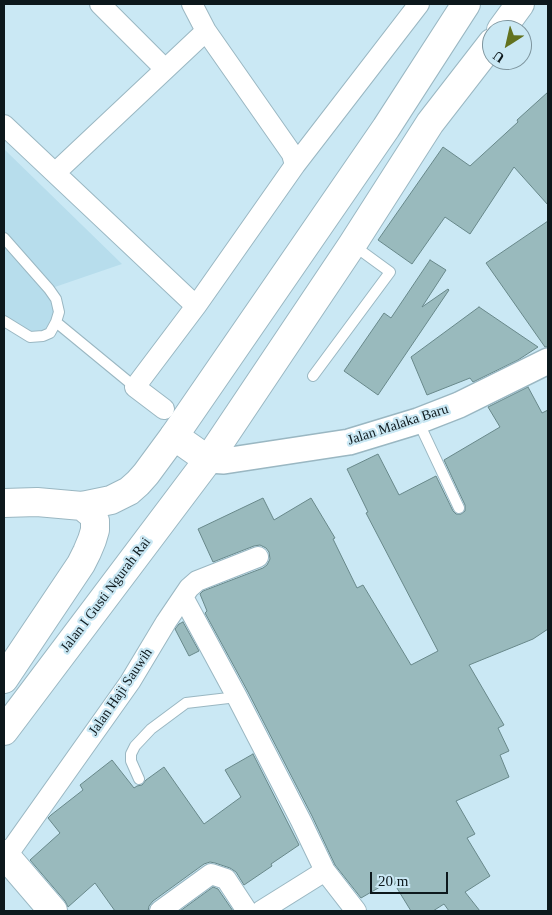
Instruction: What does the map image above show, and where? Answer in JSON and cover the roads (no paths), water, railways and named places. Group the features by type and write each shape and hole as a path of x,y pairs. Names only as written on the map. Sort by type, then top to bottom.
{"main road":[{"path":"4,503 37,502 82,506 111,500 128,490 146,474 386,128 466,4"},
{"path":"508,20 520,4"},
{"name":"Jalan I Gusti Ngurah Rai","path":"4,731 208,460 352,245 430,123 482,56"},
{"path":"174,436 208,460"},
{"path":"4,679 76,572 87,552 95,530 93,515 82,506"},
{"path":"5,856 54,911"}],"street":[{"path":"100,4 164,69"},
{"path":"192,4 206,31 292,154 296,165"},
{"path":"164,409 135,387 196,306 296,165 418,4"},
{"path":"55,174 206,31"},
{"path":"4,125 196,306"},
{"name":"Jalan Malaka Baru","path":"208,460 224,460 349,442 418,422 459,405 548,361"},
{"name":"Jalan Haji Sauwih","path":"5,856 130,682 189,588 197,581 258,557"},
{"path":"183,597 237,697 325,871 356,911"},
{"path":"261,911 325,871"},
{"path":"160,911 211,874 226,879 247,911"}],"lane":[{"path":"4,238 49,289 56,299 60,312 50,333 43,336 30,338 4,321"},
{"path":"313,376 390,272 352,245"},
{"path":"56,322 135,387"},
{"path":"418,422 459,508"},
{"path":"139,779 130,754 142,737 151,729 186,703 237,697"}]}
